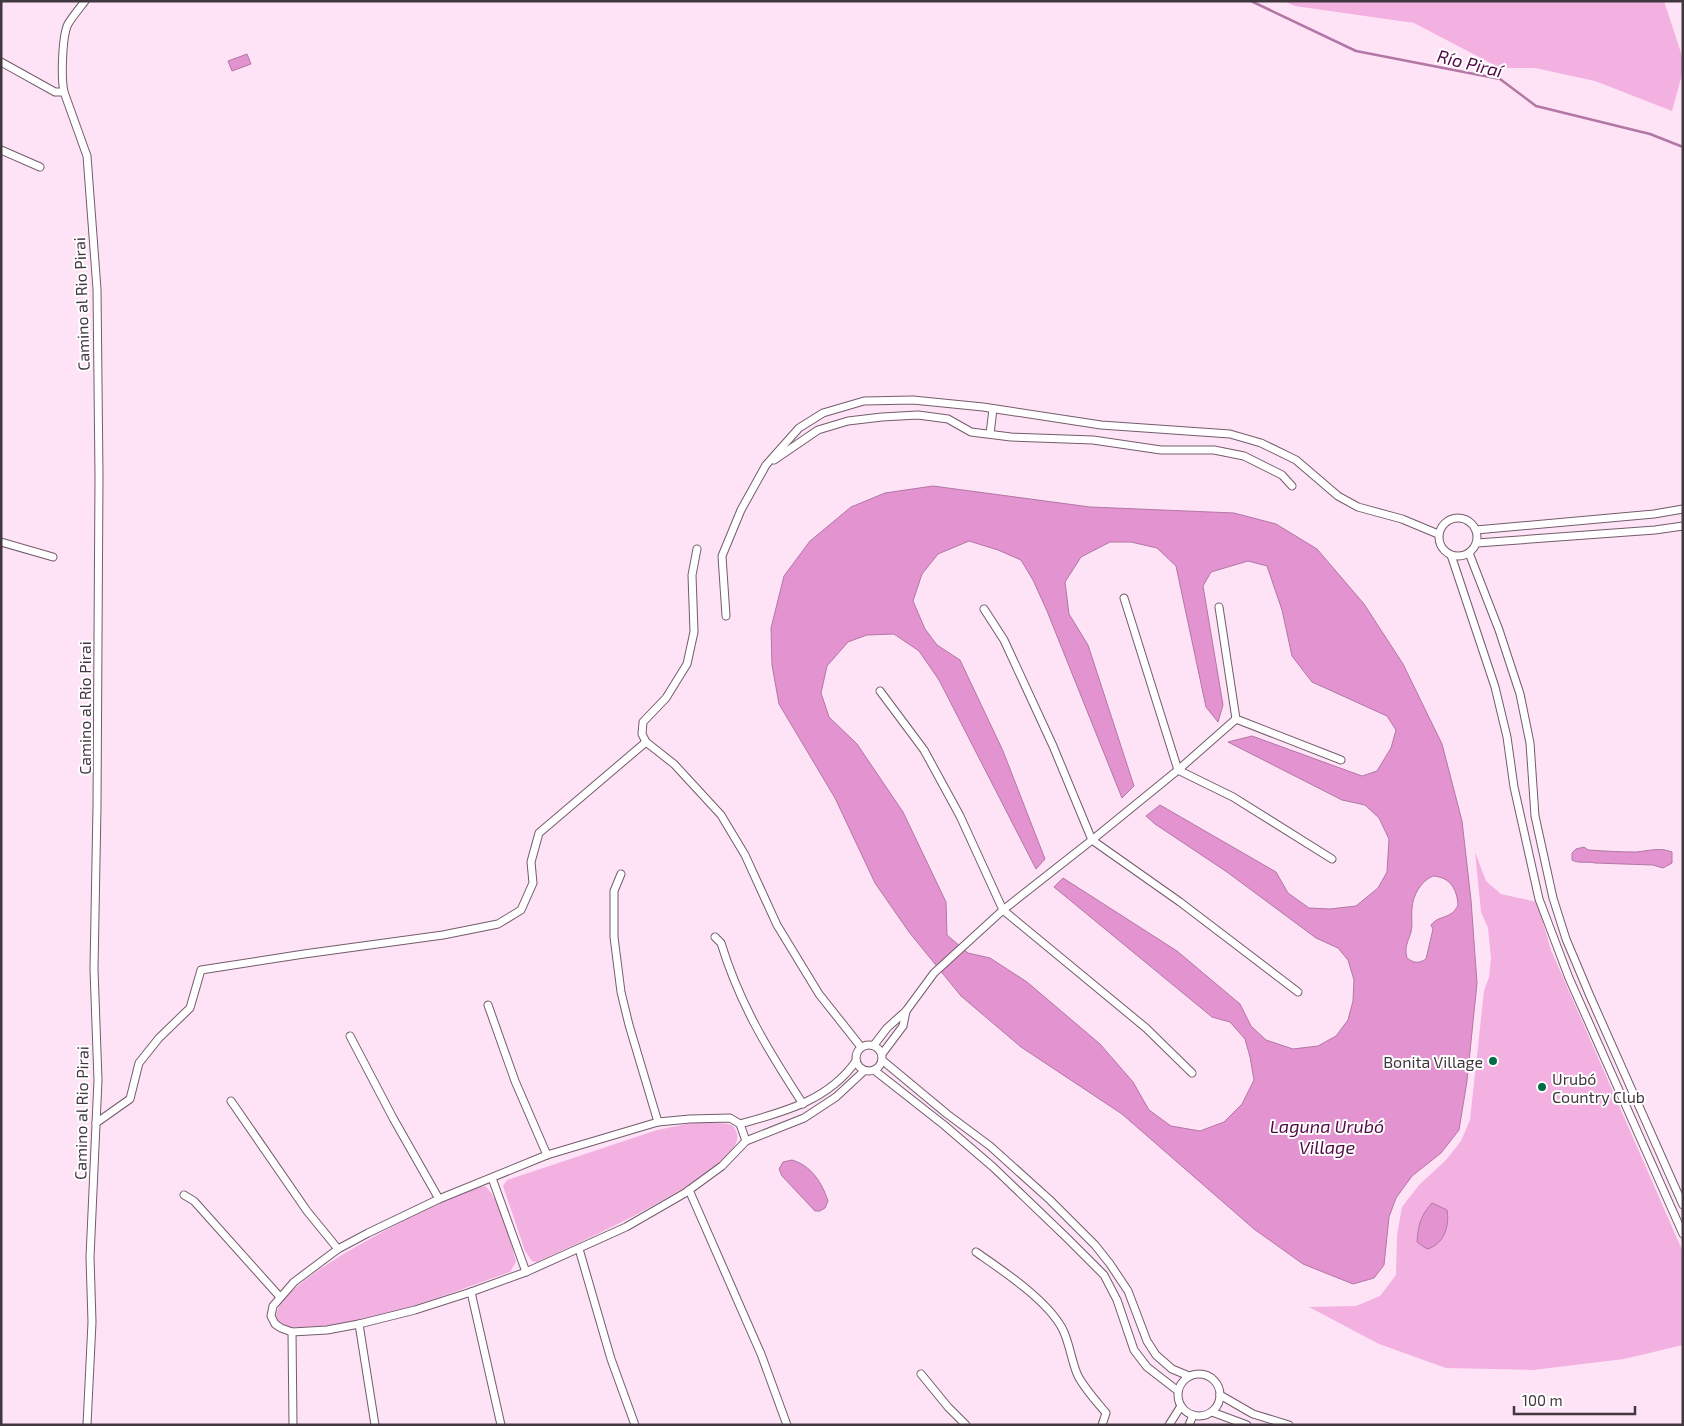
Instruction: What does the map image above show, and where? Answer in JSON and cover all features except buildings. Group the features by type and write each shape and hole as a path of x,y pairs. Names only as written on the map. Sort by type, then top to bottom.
{"street":[{"name":"Camino al Rio Pirai","path":"85,1 67,26 63,54 64,92 87,156 97,289 100,476 94,969 98,1080 90,1257 92,1322 87,1425"},
{"path":"1,62 55,92 64,92"},
{"path":"1,150 40,167"},
{"path":"726,616 722,556 741,510 766,466 799,428 823,413 864,401 913,400 993,409 1102,426 1230,434 1261,444 1296,460 1338,496 1358,508 1402,519 1438,534"},
{"path":"990,434 993,409"},
{"path":"766,466 818,430 848,421 918,415 948,419 971,432 1011,437 1093,440 1161,450 1214,450 1244,456 1282,474 1292,486"},
{"path":"1476,530 1654,514 1683,509"},
{"path":"1456,517 1468,520 1476,530 1477,543 1469,553 1457,557 1450,555 1441,547 1438,534 1444,522 1456,517"},
{"path":"1477,543 1655,530 1683,526"},
{"path":"1,542 53,557"},
{"path":"698,549 692,575 694,632 687,664 666,698 643,722 642,734 646,742 674,764 721,815 746,855 776,925 819,994 861,1047"},
{"path":"1469,553 1499,630 1520,694 1530,743 1535,816 1552,898 1566,939 1590,996 1683,1205"},
{"path":"1450,555 1495,687 1514,787 1539,899 1579,1000 1683,1234"},
{"path":"1124,598 1178,770 1233,797 1332,859"},
{"path":"1219,607 1236,719"},
{"path":"984,609 1004,640 1053,746 1092,840 1180,902 1298,992"},
{"path":"880,691 924,750 960,816 1003,910 1146,1028 1192,1073"},
{"path":"874,1045 886,1028 906,1011 937,970 965,944 1003,910 1178,770 1236,719"},
{"path":"1236,719 1341,760"},
{"path":"96,1123 130,1098 138,1063 159,1038 190,1008 201,970 443,935 498,924 521,910 533,884 531,862 539,833 646,742"},
{"path":"621,874 614,891 614,937 621,992 658,1122"},
{"path":"715,937 721,943 741,999 759,1034 803,1104"},
{"path":"1579,1000 1590,996"},
{"path":"488,1005 515,1081 547,1155"},
{"path":"746,1141 740,1124 730,1118 658,1122 547,1155 439,1199 338,1249 294,1282 273,1306 271,1316 275,1324 292,1332 327,1330 415,1310 526,1272 626,1227 689,1190 722,1166 746,1141 804,1118 836,1097 864,1071 874,1070 879,1067 882,1057 903,1026 906,1011"},
{"path":"350,1036 393,1118 439,1199"},
{"path":"864,1071 856,1061 856,1053 861,1047 868,1044 874,1045 878,1048 882,1057 946,1114 990,1146 1050,1200 1110,1264 1128,1292 1147,1341 1156,1355 1172,1369 1189,1376 1201,1374 1208,1376 1214,1381 1220,1395 1218,1403 1212,1412 1201,1416 1193,1415 1186,1412 1181,1406 1178,1399 1178,1391 1181,1384 1189,1376"},
{"path":"740,1124 803,1104 826,1090 845,1074 856,1061"},
{"path":"874,1070 944,1125 993,1167 1104,1275 1117,1300 1134,1350 1147,1367 1178,1391"},
{"path":"231,1101 307,1211 338,1249"},
{"path":"492,1178 526,1272"},
{"path":"689,1190 761,1354 788,1425"},
{"path":"184,1196 194,1201 280,1297"},
{"path":"1040,1211 1050,1200"},
{"path":"579,1249 611,1359 635,1425"},
{"path":"976,1252 1022,1286 1042,1304 1062,1328 1078,1376 1092,1397 1106,1413 1102,1425"},
{"path":"471,1292 501,1425"},
{"path":"1125,1320 1138,1316"},
{"path":"359,1324 375,1425"},
{"path":"292,1332 293,1425"},
{"path":"921,1374 948,1407 966,1425"},
{"path":"1220,1395 1253,1414 1289,1425"},
{"path":"1169,1425 1181,1406"},
{"path":"1212,1412 1246,1425"},
{"path":"1189,1425 1193,1415"}],"shaded area":[{"path":"1284,1 1664,1 1683,59 1683,71 1672,111 1595,81 1535,68 1500,68 1414,23 1295,6"},
{"name":"Urubó Country Club","path":"1475,852 1486,881 1501,894 1537,902 1551,950 1683,1252 1683,1345 1624,1359 1533,1370 1446,1368 1379,1344 1309,1307 1356,1306 1380,1296 1396,1275 1397,1235 1402,1207 1419,1185 1446,1160 1461,1141 1470,1120 1484,991 1489,977 1491,958 1488,928 1481,912"},
{"path":"697,1122 728,1124 733,1127 737,1134 733,1149 714,1167 686,1187 616,1225 537,1262 532,1261 525,1251 503,1186 507,1180 657,1130"},
{"path":"485,1186 500,1210 511,1244 516,1262 510,1272 435,1299 357,1321 299,1327 288,1327 280,1323 278,1308 294,1289 323,1267 399,1223 467,1192"}],"water":[{"path":"247,54 251,64 232,71 228,61"},
{"name":"Laguna Urubó Village","path":"933,486 1090,507 1234,513 1276,524 1317,549 1364,604 1403,664 1442,744 1462,821 1471,900 1477,983 1467,1081 1459,1130 1441,1153 1412,1176 1396,1198 1389,1217 1384,1265 1374,1278 1353,1284 1303,1264 1254,1229 1122,1114 1021,1047 961,996 909,932 875,883 835,798 779,704 772,665 771,628 784,576 810,541 851,507 885,493","holes":["969,541 1021,560 1033,580 1122,798 1134,786 1088,645 1069,614 1065,582 1081,557 1110,542 1131,542 1157,548 1176,566 1206,707 1218,722 1223,705 1203,586 1211,572 1248,561 1267,566 1282,610 1292,656 1312,682 1387,716 1396,730 1391,748 1377,771 1362,776 1252,736 1228,742 1342,800 1365,805 1379,818 1389,839 1387,872 1378,888 1356,906 1330,909 1309,908 1288,893 1276,872 1160,805 1146,816 1227,872 1316,938 1338,948 1348,960 1354,980 1353,1001 1348,1020 1336,1036 1318,1046 1293,1049 1266,1040 1251,1026 1240,1004 1177,951 1063,878 1054,887 1212,1017 1230,1022 1245,1039 1254,1080 1242,1104 1224,1122 1200,1131 1171,1126 1149,1110 1133,1082 1100,1044 1027,982 990,958 968,953 947,935 946,902 903,812 857,744 829,717 821,693 827,666 848,642 867,635 894,634 919,651 939,680 1036,869 1045,859 1003,751 960,660 937,645 925,629 913,601 922,574 938,554","1433,876 1448,881 1454,889 1458,905 1452,913 1438,919 1431,925 1433,929 1426,959 1421,962 1414,962 1407,958 1406,951 1412,929 1413,903 1421,885"]},
{"path":"1584,847 1588,850 1618,852 1668,851 1672,852 1672,863 1663,868 1653,865 1580,862 1572,860 1572,853 1576,849"},
{"path":"792,1160 805,1166 815,1176 823,1188 828,1201 825,1208 815,1211 782,1176 779,1169 783,1162"},
{"path":"1432,1203 1447,1210 1448,1222 1442,1239 1433,1247 1427,1249 1417,1242 1417,1236 1423,1216"}],"waterway":[{"name":"Río Piraí","path":"1251,1 1356,51 1500,79 1536,106 1650,134 1683,147"}],"place":[{"name":"Bonita Village","path":"1493,1061"},
{"name":"Urubó Country Club","path":"1542,1087"}]}
